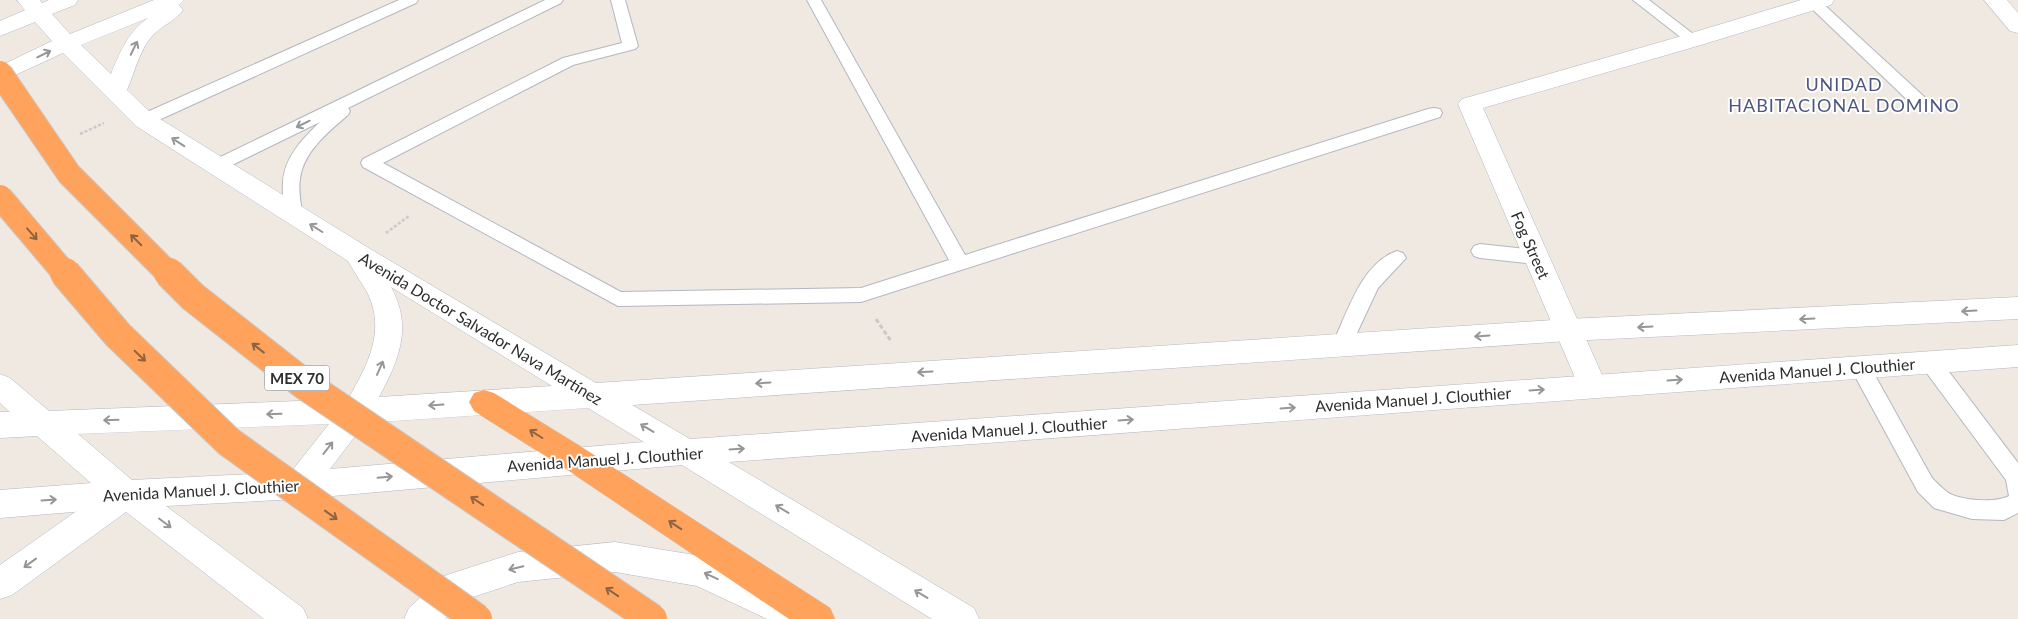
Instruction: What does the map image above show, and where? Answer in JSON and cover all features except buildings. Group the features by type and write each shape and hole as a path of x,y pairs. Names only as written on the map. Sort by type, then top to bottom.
{"highway":[{"name":"MEX 70","path":"0,74 69,174 193,297 304,384 652,619"},
{"path":"0,197 118,335 228,442 477,619"},
{"path":"484,402 577,460 818,619"}],"main road":[{"path":"0,29 33,6 67,0"},
{"path":"0,74 66,43 173,0"},
{"path":"115,92 135,44 147,29 185,0"},
{"path":"1995,0 2018,26"},
{"path":"1694,40 1819,1"},
{"name":"Avenida Doctor Salvador Nava Martínez","path":"33,6 66,43 144,120 358,254 962,619"},
{"name":"Fog Street","path":"1592,386 1470,104 1694,40"},
{"path":"299,485 357,411 382,365 390,328 382,295 358,254"},
{"path":"0,425 357,411 1568,330 2018,308"},
{"name":"Avenida Manuel J. Clouthier","path":"0,504 126,494 299,485 577,460 2018,356"},
{"path":"0,386 45,422 126,494 291,619"},
{"path":"0,584 126,494"},
{"path":"421,619 456,587 518,567 615,557 701,571 802,619"}],"lane":[{"path":"144,120 410,0"},
{"path":"216,166 556,0"},
{"path":"618,0 630,46 568,61 369,163 618,299 860,295 1434,113"},
{"path":"814,0 960,263"},
{"path":"1640,0 1694,40"},
{"path":"1819,1 1926,108"},
{"path":"293,214 292,175 304,150 329,122 362,95"},
{"path":"1480,250 1536,257"},
{"path":"1342,345 1370,284 1380,272 1397,258"},
{"path":"1930,362 2016,477 2018,493"},
{"path":"1860,367 1925,485 1942,501 1972,509 2004,510 2018,502"}],"path":[{"path":"358,254 433,198"},
{"path":"860,295 912,373"}],"district":[{"name":"UNIDAD HABITACIONAL DOMINO","path":"1844,94"}]}
